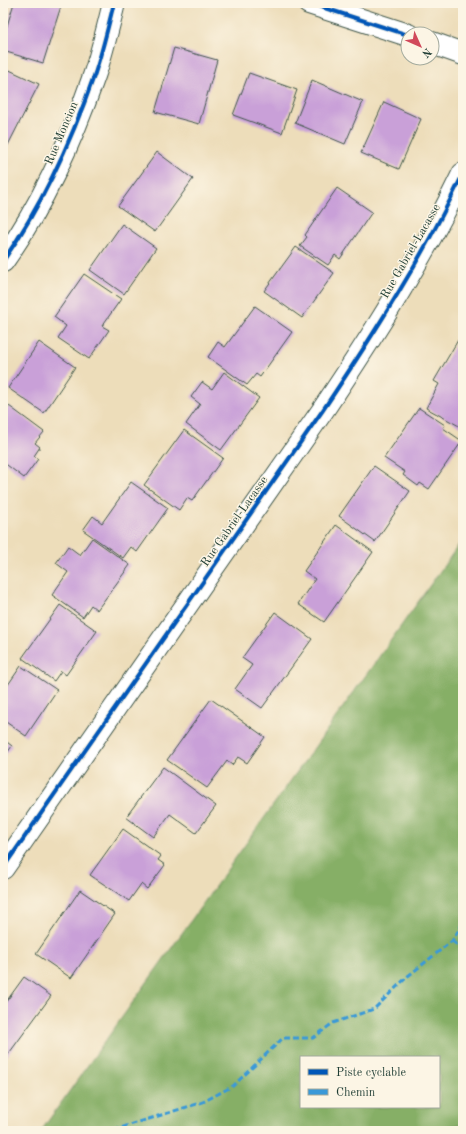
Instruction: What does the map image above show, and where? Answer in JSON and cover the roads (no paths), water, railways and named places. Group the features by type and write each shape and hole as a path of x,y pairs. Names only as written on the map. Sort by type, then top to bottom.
{"street":[{"name":"Rue Moncion","path":"3,260 30,220 49,186 64,154 95,75 114,3"},
{"path":"310,3 400,32"},
{"path":"440,46 463,54"},
{"name":"Rue Gabriel-Lacasse","path":"3,868 364,349 421,255 463,174"}]}
